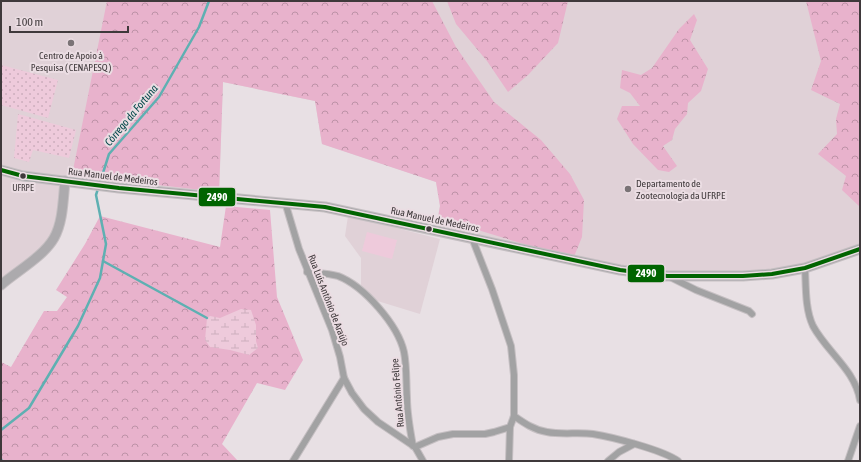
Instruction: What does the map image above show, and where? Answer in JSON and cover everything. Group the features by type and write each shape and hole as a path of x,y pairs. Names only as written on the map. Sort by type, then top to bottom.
{"main road":[{"name":"Rua Manuel de Medeiros","path":"1,170 13,174 92,185 209,198 285,202 323,206 620,270 667,276 772,274 805,268 860,249"},
{"path":"1,285 43,252 54,239 61,217 65,181"}],"street":[{"name":"Rua Luís Antônio de Araújo","path":"285,202 307,272 332,330 340,357 344,378 352,393 364,409 378,422 414,447"},
{"path":"472,238 492,289 511,346 514,375 514,416 510,427 509,461"},
{"path":"805,268 807,302 813,324 818,334 850,375 860,400"},
{"name":"Rua Antônio Felipe","path":"307,272 336,276 348,281 361,291 396,330 404,352 408,414 414,447"},
{"path":"667,276 696,290 749,310 752,314"},
{"path":"293,461 344,378"},
{"path":"514,416 533,428 547,432 592,434 660,452 678,461"},
{"path":"848,461 860,426"},
{"path":"423,461 414,447 438,437 453,434 485,434 510,427"},
{"path":"608,461 619,452 634,444"}],"shaded area":[{"path":"1,1 860,1 860,249 803,264 743,276 667,276 435,231 440,206 436,182 322,144 315,101 223,82 219,198 65,181 50,239 34,255 1,281"},
{"path":"348,216 440,239 420,314 371,299 361,287 361,258 345,236"}],"green space":[{"path":"107,1 432,1 456,47 494,102 541,140 570,174 584,200 582,237 573,259 438,218 440,206 436,182 322,144 315,101 223,82 219,192 72,175"},
{"path":"447,1 568,1 558,43 528,75 508,92 487,61 456,24"},
{"path":"806,1 860,1 860,207 842,190 846,176 818,154 837,134 836,119 840,104 811,90 821,61"},
{"path":"694,14 697,20 690,40 708,69 701,91 688,103 687,114 675,129 672,140 663,146 677,166 669,172 658,170 633,144 617,119 622,106 640,106 630,93 620,88 622,70 641,75 652,68 679,29"},
{"path":"1,65 58,80 48,118 1,105"},
{"path":"18,114 76,130 69,158 33,150 29,162 14,158"},
{"path":"226,206 270,210 277,297 303,360 285,390 257,383 222,444 238,461 1,461 1,362 11,367 44,311 57,311 67,297 56,290 85,244 100,216 220,247"},
{"path":"367,232 397,240 392,259 362,251"},
{"path":"241,309 251,310 256,325 256,341 258,348 249,355 210,347 205,340 207,318 210,316 220,318"}],"waterway":[{"name":"Córrego da Fortuna","path":"1,430 29,408 78,326 100,278 106,244 96,195 109,154 159,97 199,27 209,1"},
{"path":"103,261 207,318"}],"transit line":[{"name":"2490","path":"1,170 23,176 119,188 325,207 620,270 667,276 743,276 772,274 805,268 860,249"}],"place":[{"name":"Centro de Apoio à Pesquisa ( CENAPESQ )","path":"71,43"},
{"name":"UFRPE","path":"23,176"},
{"name":"Departamento de Zootecnologia da UFRPE","path":"628,189"}]}
